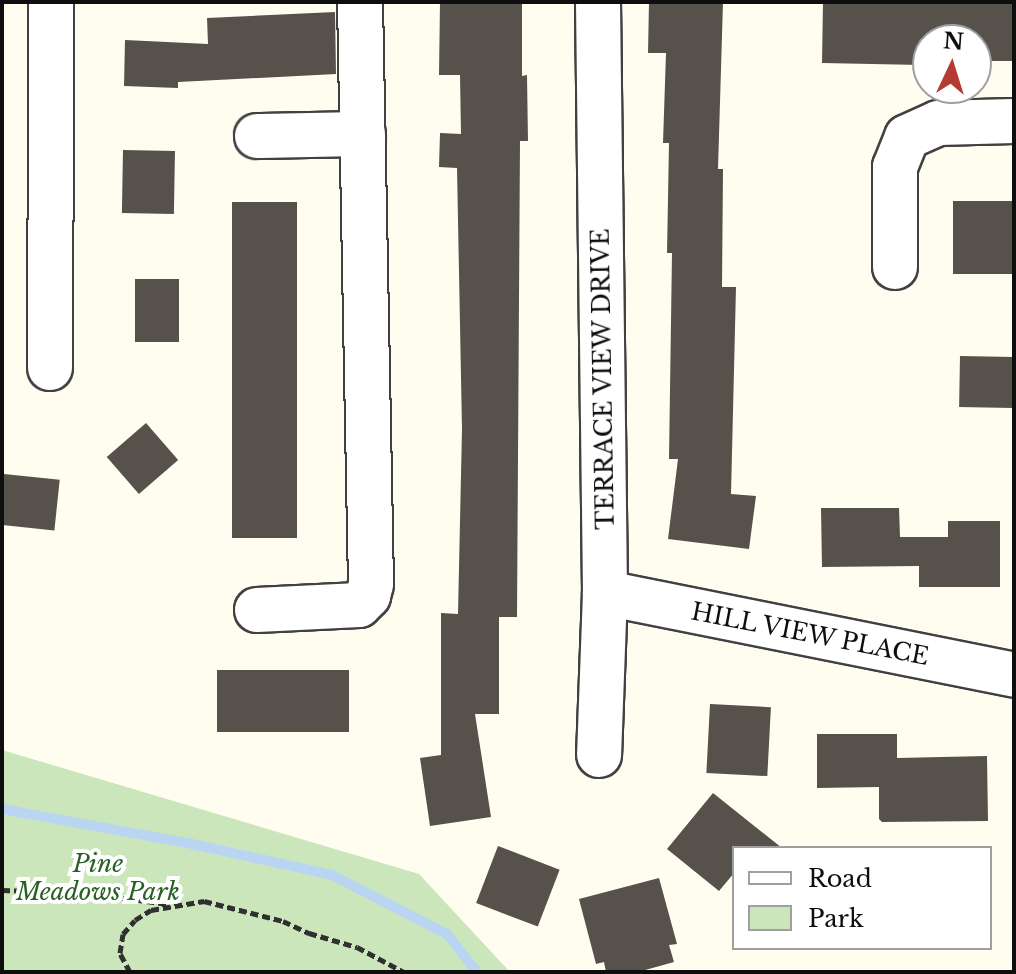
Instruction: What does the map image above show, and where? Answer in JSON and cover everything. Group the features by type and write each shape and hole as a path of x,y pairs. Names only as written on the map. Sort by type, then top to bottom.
{"street":[{"path":"50,368 51,2"},
{"path":"257,610 359,605 368,596 371,584 360,2"},
{"name":"TERRACE VIEW DRIVE","path":"598,2 605,593 599,755"},
{"path":"895,267 895,167 907,137 938,123 1014,121"},
{"path":"257,136 363,134"},
{"name":"HILL VIEW PLACE","path":"605,593 1014,675"}],"path":[{"path":"2,890 87,893 171,905"},
{"path":"130,972 120,953 123,934 135,920 151,910 204,901 283,921 309,933 357,947 404,972"}],"green space":[{"name":"Pine Meadows Park","path":"2,750 419,874 510,972 2,972"}],"building":[{"path":"440,2 522,2 522,76 527,75 528,141 520,141 517,617 499,617 499,714 475,714 491,817 430,826 420,758 441,755 441,613 458,614 462,429 457,168 439,167 440,133 461,134 460,75 439,75"},
{"path":"649,2 723,2 718,169 723,169 722,287 736,287 731,494 756,496 749,549 668,539 678,459 669,459 672,253 667,253 669,143 663,143 666,53 648,53"},
{"path":"823,2 1014,2 1014,61 992,61 992,24 912,24 912,65 822,63"},
{"path":"335,12 336,74 178,82 178,88 124,86 125,40 208,44 207,18"},
{"path":"123,150 175,151 174,214 122,213"},
{"path":"953,201 1014,201 1014,274 953,274"},
{"path":"232,202 297,202 297,538 232,538"},
{"path":"135,279 179,279 179,342 135,342"},
{"path":"960,356 1014,357 1013,408 959,407"},
{"path":"146,423 178,460 139,494 107,457"},
{"path":"4,474 60,480 54,531 2,525"},
{"path":"821,508 899,508 900,537 948,537 948,521 1000,521 1000,587 919,587 919,566 822,567"},
{"path":"217,670 349,670 349,732 217,732"},
{"path":"710,704 771,707 767,776 706,773"},
{"path":"817,734 897,734 897,758 987,756 988,821 882,822 879,819 879,787 817,788"},
{"path":"713,793 779,846 732,846 732,875 719,891 667,849"},
{"path":"498,846 560,870 538,927 476,903"},
{"path":"659,878 677,944 669,945 674,962 638,972 606,972 604,962 596,964 579,899"}],"waterway":[{"path":"2,809 192,844 332,875 447,934 477,972"}]}
